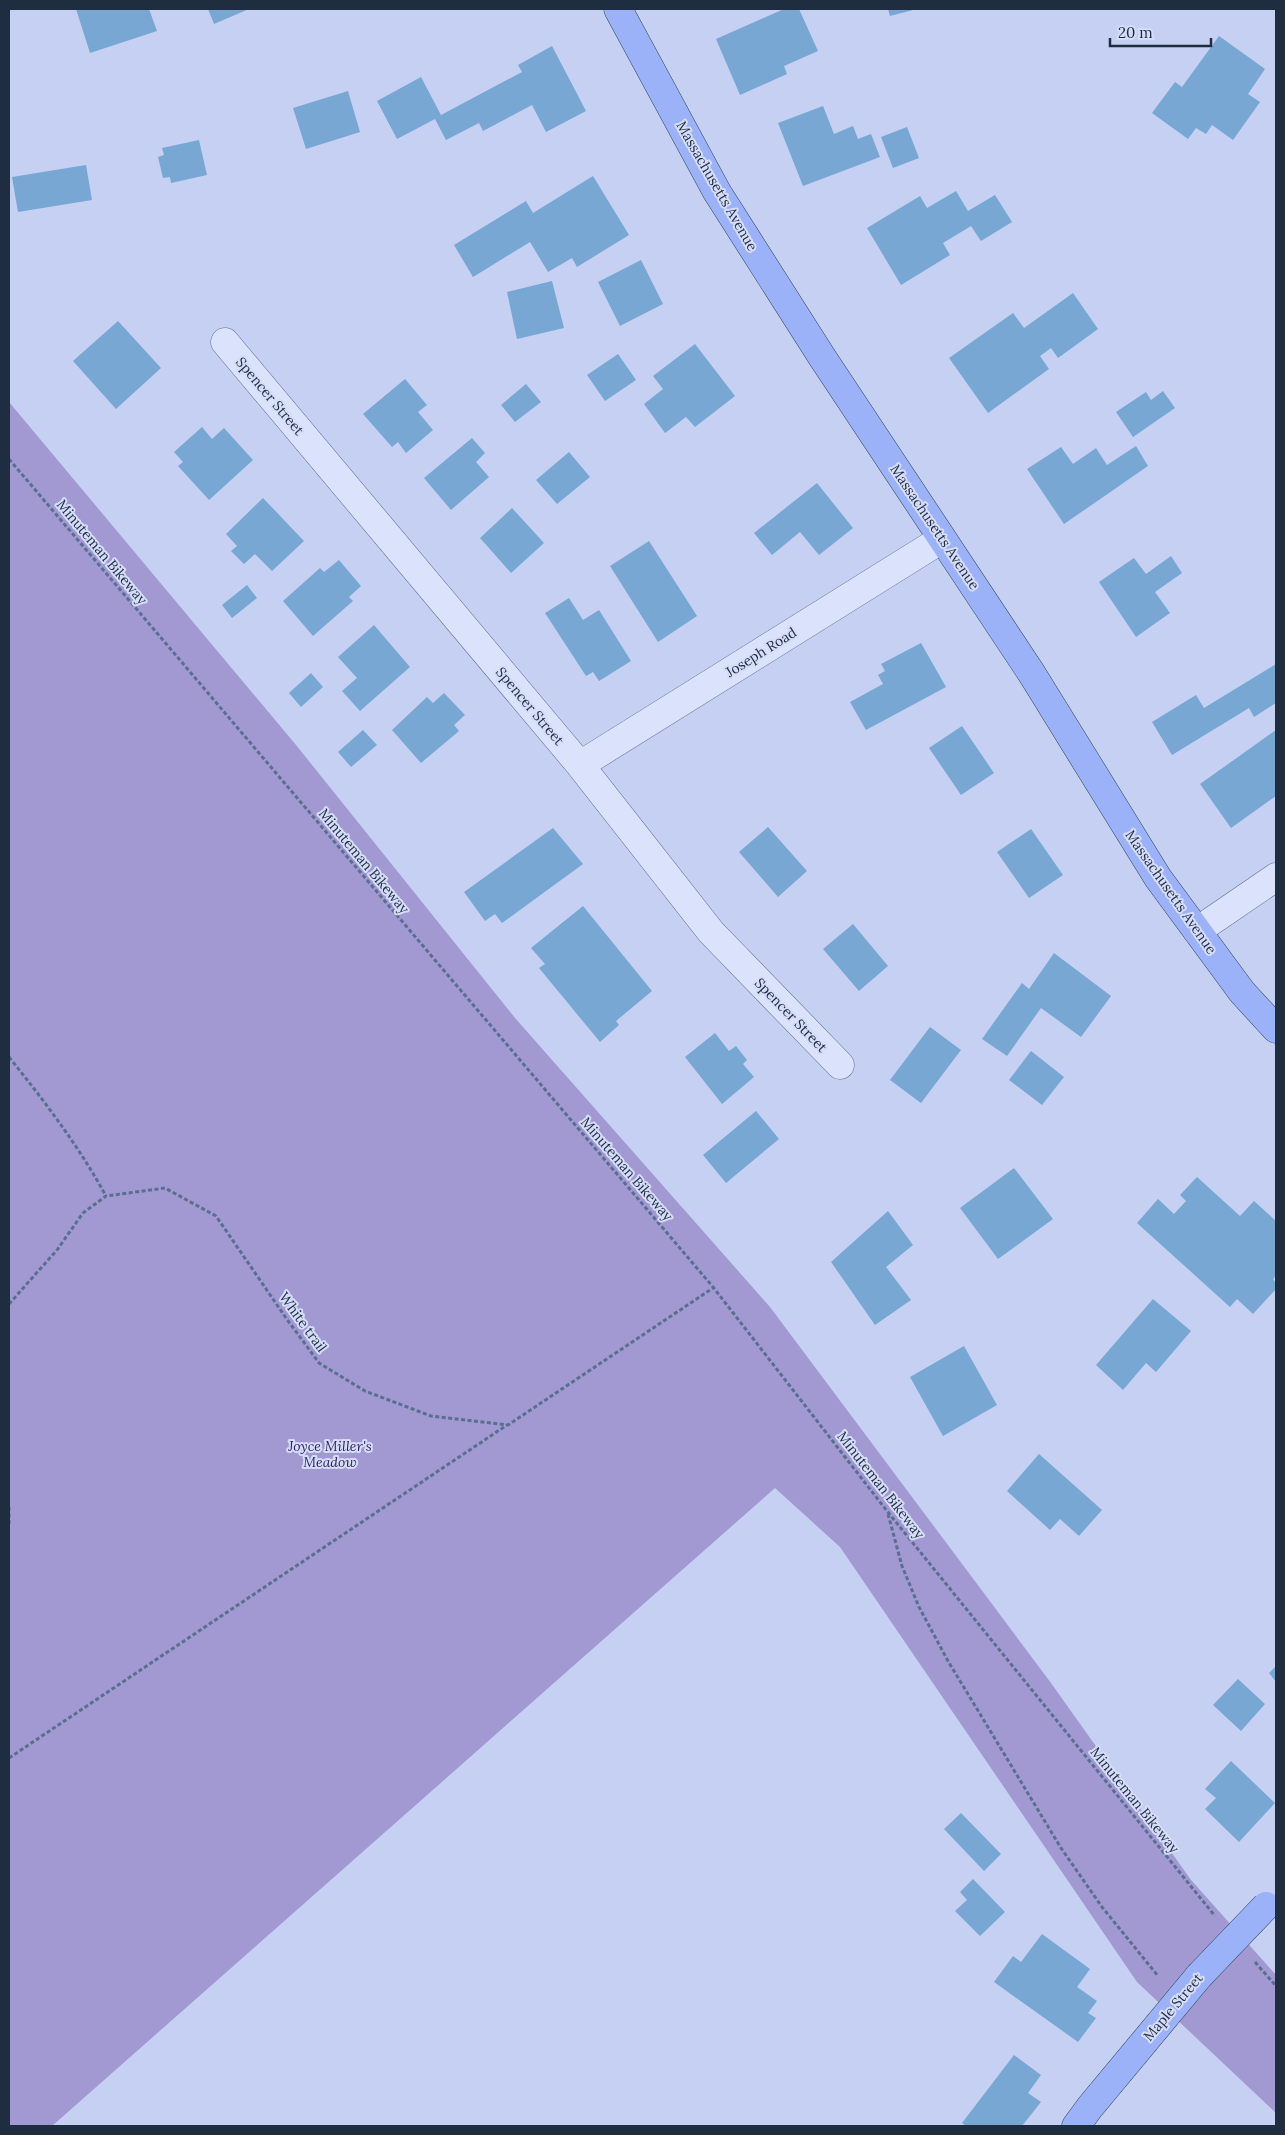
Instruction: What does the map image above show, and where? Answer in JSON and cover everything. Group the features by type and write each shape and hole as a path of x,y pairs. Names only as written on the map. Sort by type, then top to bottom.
{"main road":[{"name":"Massachusetts Avenue","path":"618,9 717,192 822,357 1032,674 1158,878 1242,992 1276,1029"},
{"name":"Maple Street","path":"1076,2126 1177,2001 1271,1900"}],"street":[{"name":"Spencer Street","path":"225,342 580,765 711,932 840,1065"},
{"name":"Joseph Road","path":"580,765 942,539"},
{"path":"1197,931 1276,877"}],"path":[{"name":"Minuteman Bikeway","path":"9,459 713,1287 887,1511 1209,1909"},
{"path":"9,1057 67,1131 86,1159 106,1196"},
{"name":"White trail","path":"9,1304 57,1250 83,1213 106,1196 165,1188 216,1216 319,1363 365,1390 431,1416 508,1425"},
{"path":"9,1758 713,1287"},
{"path":"9,1507 9,1524"},
{"path":"887,1511 902,1566 919,1607 948,1661 1062,1848 1102,1907 1177,2001"}],"green space":[{"name":"Joyce Miller's Meadow","path":"9,402 296,745 515,1018 770,1307 1051,1683 1191,1880 1276,1975 1276,2113 1137,1982 840,1547 775,1488 52,2126 9,2126"}],"building":[{"path":"76,9 149,9 157,31 90,53"},
{"path":"208,9 249,9 214,24"},
{"path":"784,9 799,9 818,51 784,66 787,74 740,95 716,39"},
{"path":"888,9 917,9 890,16"},
{"path":"1219,36 1265,69 1248,94 1260,102 1233,140 1212,125 1206,134 1196,128 1188,139 1152,113 1175,82 1182,87"},
{"path":"552,46 586,111 546,132 532,105 483,131 479,123 446,140 435,119 397,139 377,101 421,77 441,115 522,72 518,65"},
{"path":"348,91 360,132 306,149 293,108"},
{"path":"823,106 834,134 853,126 858,139 871,134 880,157 803,186 778,123"},
{"path":"907,127 919,158 893,168 881,137"},
{"path":"199,140 207,175 171,183 170,177 163,178 158,157 164,155 162,148"},
{"path":"86,165 92,200 18,212 12,177"},
{"path":"593,176 629,235 577,267 572,258 548,272 530,242 473,277 454,245 526,201 533,213"},
{"path":"956,191 968,211 995,195 1012,222 981,241 971,226 943,243 950,255 901,285 867,228 920,196 927,208"},
{"path":"641,260 663,304 620,326 598,282"},
{"path":"552,281 564,328 517,339 507,292"},
{"path":"1073,293 1098,329 1058,358 1051,348 1040,356 1049,369 988,413 949,358 1013,313 1024,328"},
{"path":"118,321 161,368 116,409 73,361"},
{"path":"695,344 735,396 695,427 686,417 665,433 644,404 663,389 653,376"},
{"path":"618,354 636,380 605,401 587,375"},
{"path":"405,379 427,405 418,412 433,430 406,453 398,442 392,447 363,414"},
{"path":"526,384 541,402 515,422 501,405"},
{"path":"1163,391 1175,408 1133,437 1116,412 1146,392 1151,400"},
{"path":"202,427 212,439 224,428 253,460 209,500 178,466 183,462 174,452"},
{"path":"472,438 485,453 476,462 489,477 451,510 424,478"},
{"path":"1136,446 1148,466 1064,524 1027,469 1061,447 1073,464 1096,448 1107,465"},
{"path":"569,452 590,477 557,504 536,480"},
{"path":"817,483 853,528 819,555 800,532 772,555 754,533"},
{"path":"263,498 304,541 272,571 255,554 244,564 231,551 237,546 226,534"},
{"path":"512,508 544,543 511,573 480,538"},
{"path":"649,541 697,616 658,642 610,566"},
{"path":"1171,556 1182,573 1155,592 1170,613 1136,637 1099,582 1134,558 1146,574"},
{"path":"339,560 361,586 349,597 353,601 313,636 283,601 320,568 324,572"},
{"path":"247,585 257,598 232,618 222,605"},
{"path":"569,598 583,620 599,610 631,661 599,681 593,672 586,676 545,613"},
{"path":"374,625 410,667 360,711 342,691 357,678 338,657"},
{"path":"921,643 946,687 866,730 850,702 883,684 878,675 885,671 881,664"},
{"path":"1276,664 1276,703 1254,717 1249,708 1172,755 1152,722 1196,695 1204,708"},
{"path":"311,673 323,687 301,707 289,693"},
{"path":"444,693 465,715 454,725 459,731 421,763 392,730 427,697 433,703"},
{"path":"962,726 994,773 961,795 929,748"},
{"path":"363,730 377,745 351,767 338,752"},
{"path":"1276,730 1276,796 1231,828 1200,784"},
{"path":"768,827 807,871 778,897 739,852"},
{"path":"553,828 583,864 502,923 495,914 485,921 464,892"},
{"path":"1031,829 1063,875 1029,898 997,852"},
{"path":"583,906 652,991 616,1021 619,1025 600,1042 539,968 545,964 531,948"},
{"path":"853,924 888,966 859,991 823,949"},
{"path":"1054,953 1111,996 1081,1037 1041,1008 1007,1056 982,1039 1022,983 1029,989"},
{"path":"930,1027 961,1050 921,1103 890,1080"},
{"path":"715,1033 729,1051 736,1046 747,1060 743,1064 754,1077 722,1104 685,1057"},
{"path":"1031,1051 1064,1077 1042,1105 1009,1080"},
{"path":"756,1111 779,1139 726,1183 703,1155"},
{"path":"1014,1168 1053,1219 998,1259 960,1208"},
{"path":"1197,1177 1240,1216 1254,1201 1276,1221 1276,1276 1273,1279 1276,1283 1276,1289 1253,1314 1237,1299 1230,1307 1137,1223 1158,1199 1174,1214 1186,1201 1180,1195"},
{"path":"888,1211 913,1245 886,1267 911,1300 875,1325 831,1262"},
{"path":"1153,1299 1191,1331 1156,1372 1146,1363 1123,1390 1096,1365"},
{"path":"964,1346 997,1405 943,1436 910,1377"},
{"path":"1039,1454 1102,1510 1079,1536 1060,1519 1050,1530 1007,1491"},
{"path":"1276,1666 1276,1682 1269,1673"},
{"path":"1238,1679 1265,1704 1241,1731 1213,1705"},
{"path":"1231,1761 1275,1803 1239,1842 1205,1809 1216,1798 1205,1789"},
{"path":"961,1813 1001,1854 984,1871 944,1829"},
{"path":"973,1879 1005,1912 980,1936 955,1911 967,1900 960,1892"},
{"path":"1042,1934 1090,1969 1077,1987 1097,2001 1088,2013 1096,2018 1078,2042 994,1982 1013,1956 1021,1962"},
{"path":"1014,2055 1041,2075 1028,2093 1041,2102 1022,2126 966,2126 962,2123"}]}
